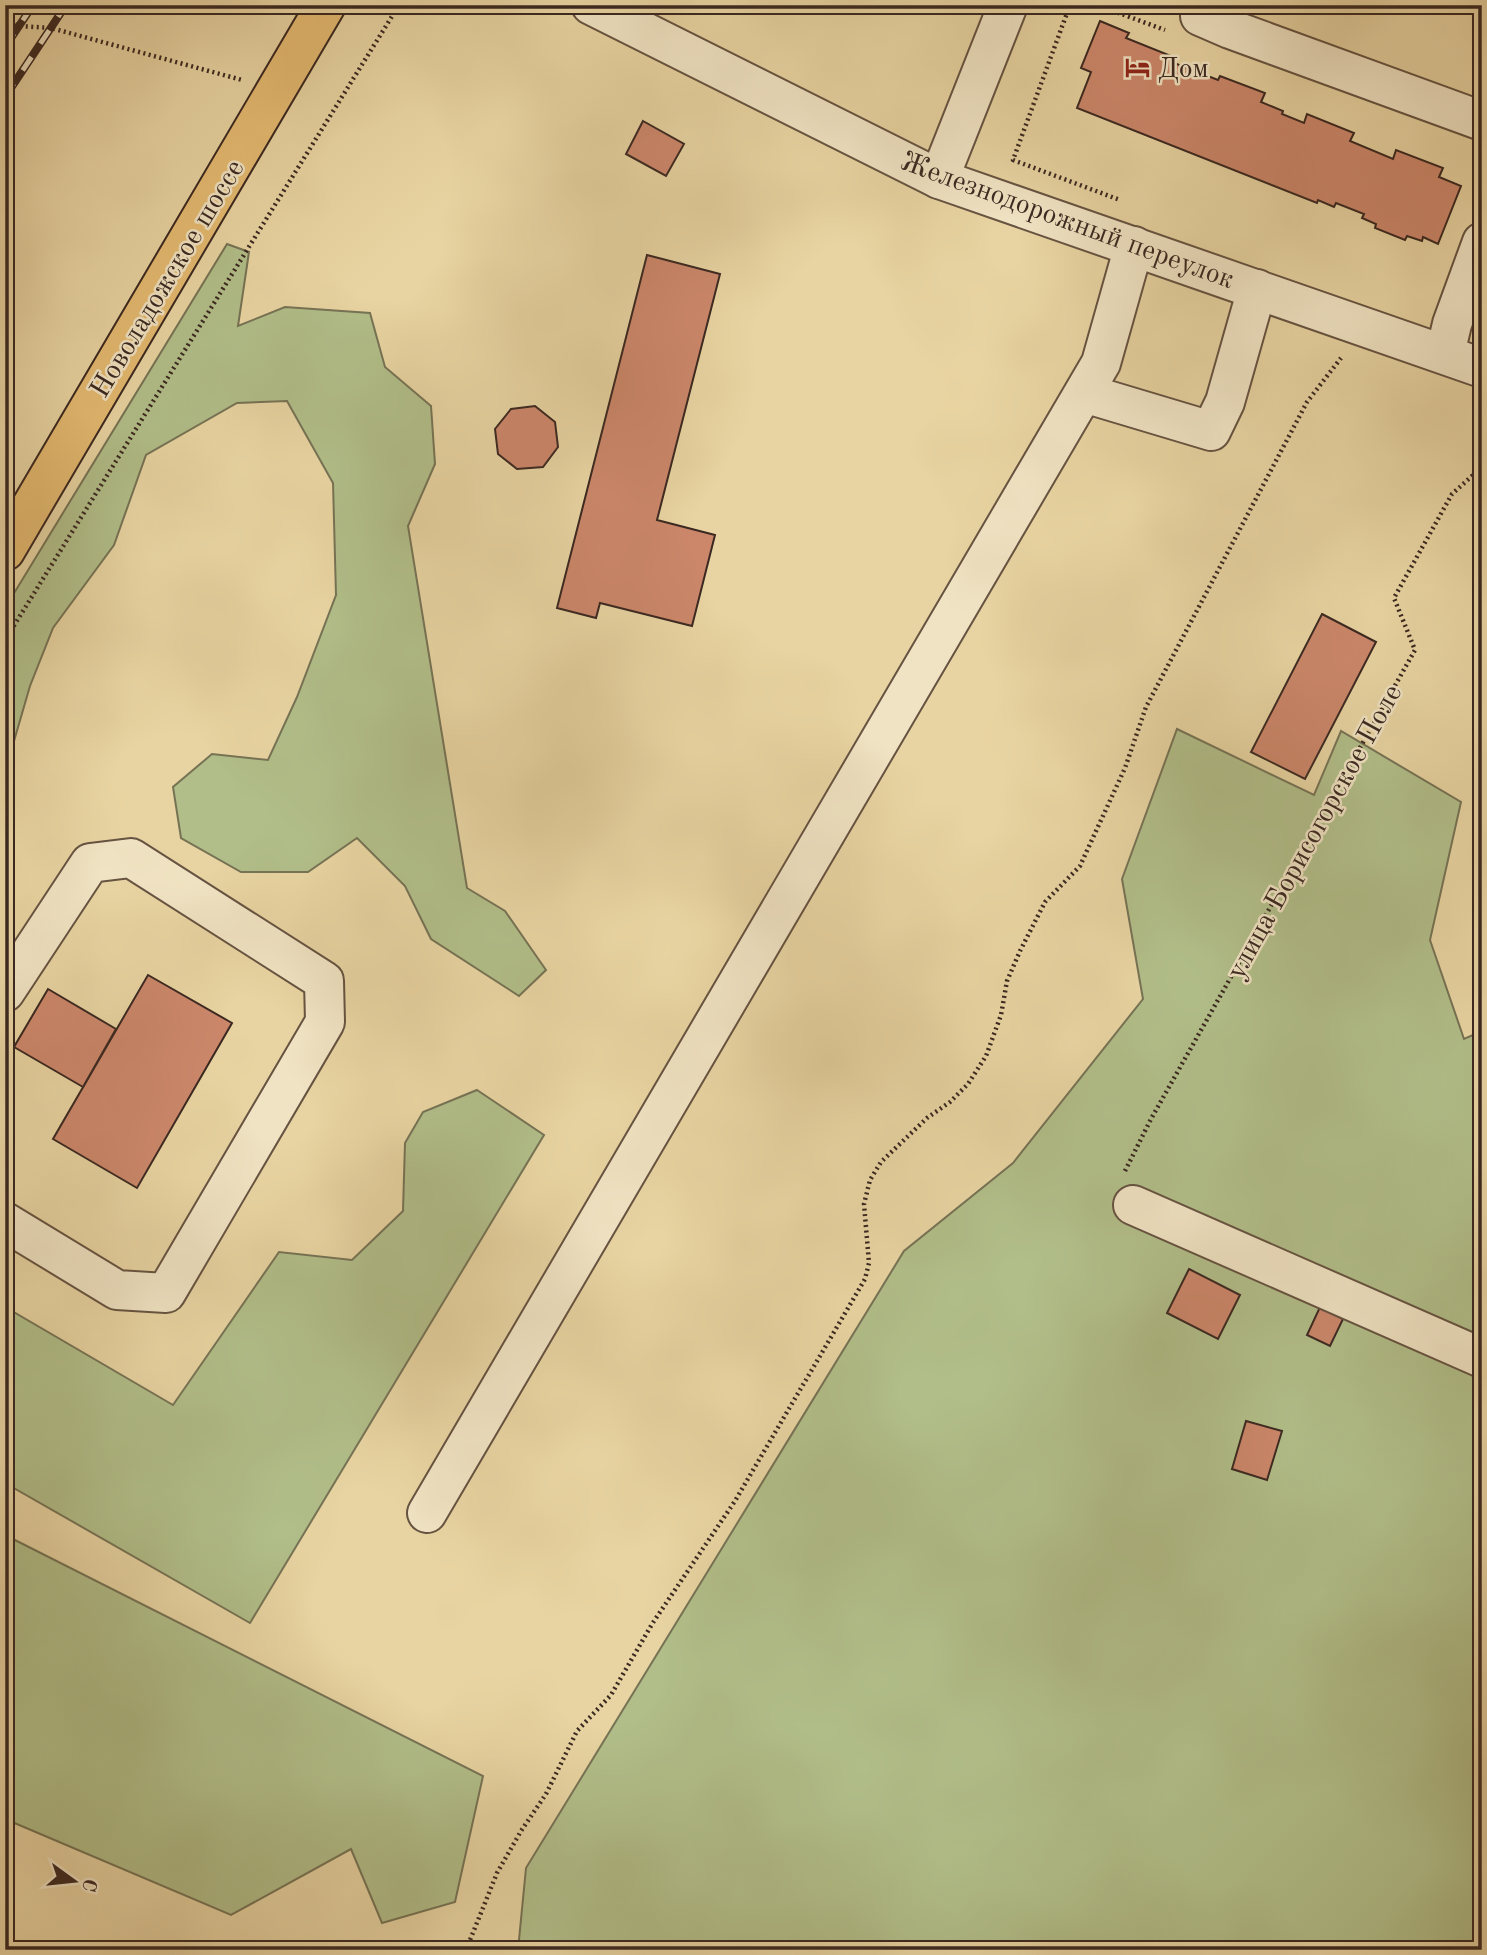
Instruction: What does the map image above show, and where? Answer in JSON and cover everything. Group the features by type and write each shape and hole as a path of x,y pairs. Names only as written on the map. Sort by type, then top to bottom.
{"main road":[{"name":"Новоладожское шоссе","path":"5,551 326,5"}],"street":[{"name":"Железнодорожный переулок","path":"591,5 939,178 1482,368"},
{"path":"939,178 1008,5"},
{"path":"1203,5 1200,16 1230,29 1482,121"},
{"path":"1444,354 1482,242"},
{"path":"427,1513 1101,363 1134,246"},
{"path":"1084,393 1210,431 1225,402 1257,289"},
{"path":"5,992 90,863 131,858 324,981 325,1022 166,1293 117,1290 5,1222"},
{"path":"1133,1205 1482,1358"}],"path":[{"path":"5,640 399,5"},
{"path":"1070,5 1013,160 1129,203"},
{"path":"5,20 19,26 51,28 277,89"},
{"path":"466,1950 497,1873 546,1794 577,1731 611,1696 652,1624 735,1501 847,1313 865,1279 869,1263 864,1204 870,1180 890,1153 968,1084 986,1056 1001,1014 1007,981 1045,902 1080,866 1125,768 1146,707 1307,402 1352,345 1363,326"},
{"name":"улица Борисогорское Поле","path":"1133,1205 1125,1171 1415,650 1394,598 1452,494 1482,467"}],"green space":[{"path":"227,244 249,252 238,326 285,307 370,313 385,367 431,406 435,464 408,526 467,888 505,911 546,970 519,996 431,939 405,886 357,838 308,872 241,872 181,838 173,787 212,754 268,760 297,697 336,595 333,483 287,401 237,403 146,455 114,545 53,628 30,686 5,772 5,608"},
{"path":"1177,729 1314,795 1341,731 1461,802 1430,940 1464,1039 1482,1031 1482,1950 518,1950 526,1868 904,1251 1013,1163 1143,999 1122,879"},
{"path":"477,1090 544,1135 250,1623 5,1483 5,1307 173,1405 279,1252 352,1260 403,1211 405,1143 423,1112"},
{"path":"5,1535 483,1776 455,1902 382,1923 351,1849 231,1915 5,1819"}],"building":[{"path":"1100,21 1129,33 1126,38 1176,58 1174,63 1218,80 1220,76 1265,93 1261,102 1283,111 1282,114 1304,123 1307,114 1354,133 1350,141 1393,159 1396,150 1443,168 1439,177 1461,186 1438,244 1423,237 1422,241 1407,236 1405,240 1375,228 1376,224 1362,218 1364,214 1336,203 1334,207 1318,200 1317,203 1077,108 1091,72 1081,68"},
{"path":"643,121 684,144 666,176 626,154"},
{"path":"647,255 720,274 657,520 715,535 692,626 600,603 596,618 557,608"},
{"path":"535,406 555,422 558,447 543,467 517,469 498,454 495,429 511,409"},
{"path":"1322,614 1376,642 1305,779 1251,752"},
{"path":"148,975 232,1023 137,1188 53,1139"},
{"path":"48,989 116,1029 83,1087 14,1047"},
{"path":"1189,1269 1240,1295 1218,1339 1167,1313"},
{"path":"1320,1307 1343,1319 1330,1346 1307,1335"},
{"path":"1246,1421 1282,1431 1267,1480 1232,1469"}],"railway":[{"path":"5,47 33,5"},
{"path":"5,97 66,5"}],"place":[{"name":"Дом","path":"1138,67"}]}
